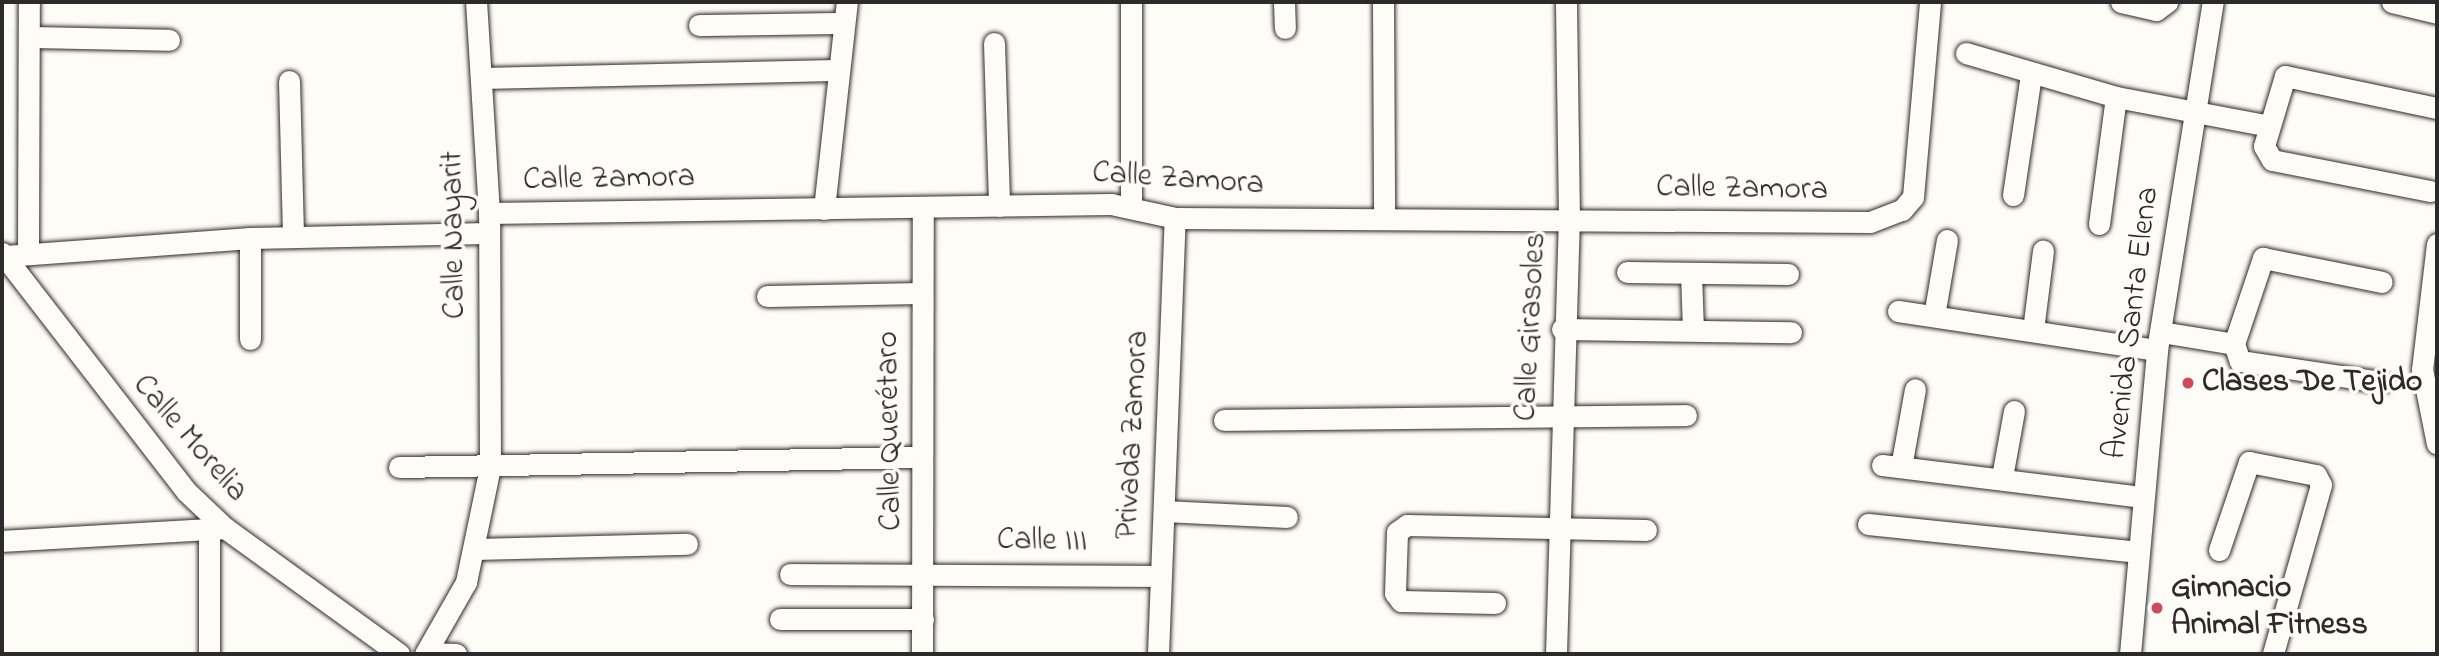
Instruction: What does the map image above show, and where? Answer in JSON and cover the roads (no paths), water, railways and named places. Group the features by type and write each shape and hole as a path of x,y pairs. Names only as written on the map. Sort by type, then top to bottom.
{"street":[{"path":"28,251 31,37 29,2"},
{"name":"Calle Nayarit","path":"426,653 448,621 475,549 490,467 489,223 477,2"},
{"path":"1130,206 1131,2"},
{"path":"1284,2 1285,28"},
{"path":"1383,2 1384,217"},
{"name":"Calle Girasoles","path":"1556,654 1555,532 1569,219 1566,2"},
{"name":"Calle Zamora","path":"3,254 489,223 923,207 1130,206 1175,218 1384,217 1850,223 1902,210 1918,178 1930,2"},
{"path":"2120,2 2156,10 2167,2"},
{"name":"Avenida Santa Elena","path":"2136,653 2137,552 2159,341 2213,2"},
{"path":"2392,2 2437,13"},
{"path":"699,25 845,12 835,70 824,209"},
{"path":"31,37 169,40"},
{"path":"994,43 999,206"},
{"path":"1966,53 2116,97 2269,126"},
{"path":"481,78 835,70"},
{"path":"2013,195 2031,74"},
{"path":"2430,191 2272,160 2264,146 2285,76 2437,108"},
{"path":"289,81 293,237"},
{"path":"2099,224 2116,97"},
{"name":"Calle Querétaro","path":"922,654 923,207"},
{"name":"Privada Zamora","path":"1158,654 1158,576 1164,511 1175,218"},
{"path":"250,239 250,339"},
{"path":"1934,316 1947,240"},
{"path":"2437,244 2422,369 2437,444"},
{"path":"2033,330 2043,251"},
{"name":"Calle Morelia","path":"3,254 148,449 217,529 399,654"},
{"path":"2381,382 2240,361 2234,344 2263,258 2382,282"},
{"path":"1627,272 1788,274"},
{"path":"1691,273 1693,330"},
{"path":"767,296 922,293"},
{"path":"1898,311 2033,330 2159,341 2234,344"},
{"path":"1562,329 1791,332"},
{"path":"1915,389 1891,466 2002,477 2143,497"},
{"path":"2002,477 2014,411"},
{"path":"1224,420 1686,415"},
{"path":"399,467 921,457"},
{"path":"2220,550 2249,462 2311,471 2320,480 2273,654"},
{"path":"1164,511 1287,517"},
{"path":"1868,524 2137,552"},
{"path":"1495,603 1401,601 1395,593 1397,531 1407,526 1555,532 1646,530"},
{"path":"2,541 217,529 209,654"},
{"path":"475,549 687,544"},
{"name":"Calle III","path":"790,574 924,571 1158,576"},
{"path":"780,619 923,619"},
{"path":"426,653 456,654"}],"place":[{"name":"Clases De Tejido","path":"2188,383"},
{"name":"Gimnacio Animal Fitness","path":"2157,608"}]}
